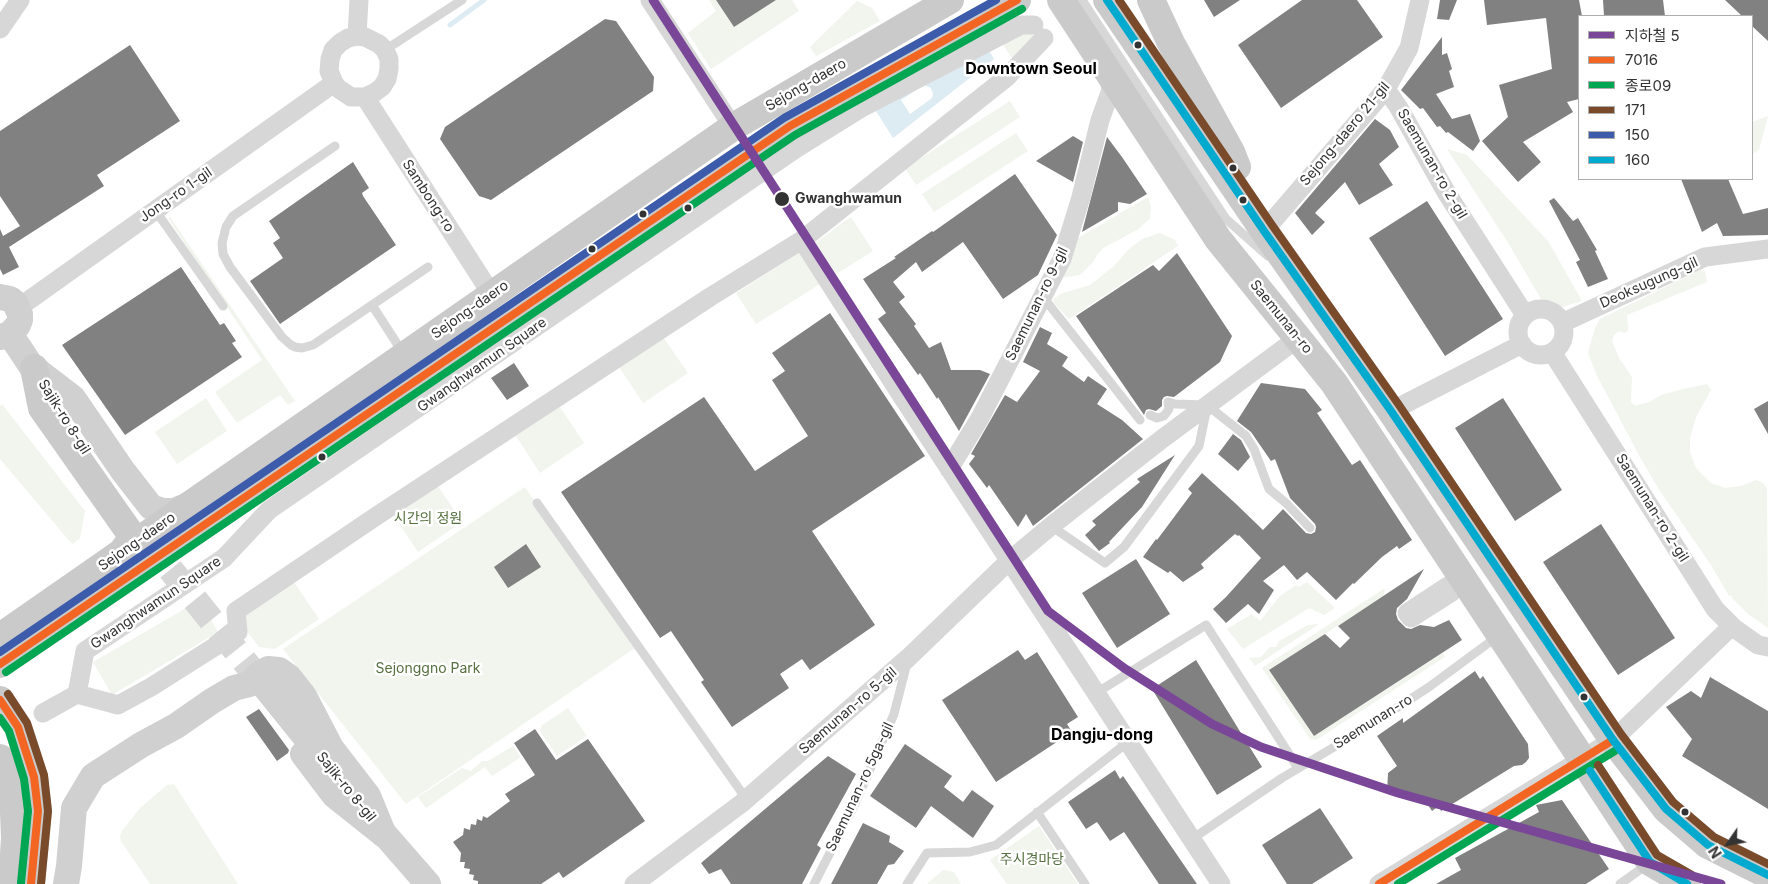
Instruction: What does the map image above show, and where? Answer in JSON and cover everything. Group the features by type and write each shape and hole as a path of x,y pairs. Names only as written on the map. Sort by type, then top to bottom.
{"main road":[{"name":"Sejong-daero","path":"0,637 732,127 950,0"},
{"name":"Sejong-daero","path":"0,664 790,126 1017,0"},
{"name":"Saemunan-ro","path":"1061,0 1218,239 1334,383 1650,862 1687,884"},
{"path":"1107,0 1264,231 1391,411 1613,740 1666,809 1708,845 1768,875"},
{"path":"1151,0 1171,42 1231,152 1264,231"},
{"path":"34,368 42,408 130,534 131,540 121,553"},
{"path":"29,644 9,677 5,706 21,735 34,777 37,833 31,884"},
{"path":"0,758 10,788 14,812 15,838 12,884"}],"street":[{"path":"0,29 20,0"},
{"path":"357,36 359,0"},
{"path":"650,0 732,127"},
{"name":"Sejong-daero 21-gil","path":"1264,231 1386,89 1409,48 1420,0"},
{"name":"Gwanghwamun Square","path":"1021,25 1039,32 1007,77 802,240 375,517 236,611 238,632 159,682 118,705 77,694 85,651 224,558 269,510 797,148 862,107 1021,25"},
{"path":"357,36 373,40 384,50 388,59 387,79 382,87 374,93 364,97 352,97 339,89 334,83 329,71 330,59 333,50 340,43 348,38 357,36"},
{"name":"Saemunan-ro 9-gil","path":"949,469 980,418 1062,259 1110,90 1108,71"},
{"name":"Jong-ro 1-gil","path":"5,336 18,325 20,320 9,302 155,210 334,83"},
{"name":"Saemunan-ro 2-gil","path":"1386,89 1399,108 1446,192 1525,315"},
{"name":"Sambong-ro","path":"364,97 492,295"},
{"path":"802,240 949,469 1221,884"},
{"name":"Deoksugung-gil","path":"1562,322 1705,257 1768,249"},
{"path":"1532,310 1548,310 1555,313 1562,322 1564,334 1562,342 1552,352 1532,353 1522,344 1518,329 1525,315 1532,310"},
{"name":"Sajik-ro 8-gil","path":"5,336 34,368 116,501"},
{"name":"Saemunan-ro 5-gil","path":"634,884 747,800 908,658 1010,561 1052,526 1207,405 1298,338"},
{"path":"1391,411 1522,344"},
{"name":"Saemunan-ro 2-gil","path":"1552,352 1715,608 1732,626 1758,645 1768,647"},
{"path":"34,368 73,398 123,471 151,507 163,512 174,511 191,504"},
{"path":"1379,884 1613,740 1732,626"},
{"name":"Sajik-ro 8-gil","path":"66,884 74,808 93,776 141,745 176,726 234,688 258,686 428,884"},
{"path":"43,713 77,694"}],"lane":[{"path":"384,50 462,0"},
{"path":"1082,0 1226,219 1304,288"},
{"path":"335,146 232,216 226,227 222,244 223,254 230,267 282,337 290,345 302,348 313,345 428,267"},
{"path":"155,210 222,306"},
{"path":"1043,297 1134,408 1140,420"},
{"path":"372,305 405,355"},
{"path":"1167,436 1150,415 1157,418 1164,416 1168,412 1168,402 1207,405 1246,436 1254,449 1269,489 1286,503 1310,528"},
{"path":"1052,526 1105,563 1124,547 1199,446 1207,405"},
{"path":"537,503 747,800"},
{"path":"1096,693 1206,625 1298,768"},
{"name":"Saemunan-ro","path":"1192,839 1298,768 1361,731 1429,687 1500,634"},
{"name":"Saemunan-ro 5ga-gil","path":"814,884 856,804 894,714 908,658"},
{"path":"907,884 927,853 970,852 996,846 1128,742"},
{"path":"1037,812 1085,884"},
{"path":"1620,884 1650,862"}],"green space":[{"path":"709,0 716,0 734,27 776,0 792,0 799,11 711,69 688,33 716,11"},
{"path":"857,1 872,8 880,21 816,56 810,47"},
{"path":"1029,28 1037,41 1012,58 1001,42"},
{"path":"1010,101 1020,117 916,185 905,168"},
{"path":"1768,116 1759,150 1753,153 1753,122"},
{"path":"1016,133 1028,151 934,212 922,194"},
{"path":"1447,149 1467,155 1548,241 1582,301 1562,307 1541,299 1507,241"},
{"path":"1148,197 1151,206 1150,219 1137,230 1103,248 1080,275 1052,279 1078,238"},
{"path":"170,217 295,401 288,405 280,395 237,423 215,392 262,360 168,218"},
{"path":"851,217 873,251 756,324 736,293 815,243"},
{"path":"1160,233 1175,240 1178,246 1069,319 1054,303 1053,299 1063,293 1090,285 1114,266 1128,250 1142,239"},
{"path":"1700,270 1705,271 1707,282 1627,315 1628,330 1625,333 1619,331 1614,335 1612,341 1619,358 1632,377 1631,402 1635,406 1649,402 1661,395 1707,384 1711,390 1696,417 1690,438 1690,452 1696,468 1711,483 1725,488 1741,486 1756,480 1763,483 1767,489 1768,628 1748,614 1731,595 1729,596 1711,565 1660,491 1596,374 1588,353 1595,328 1600,319"},
{"path":"663,337 688,373 643,403 619,367"},
{"path":"206,398 227,431 177,464 155,432"},
{"path":"2,404 85,511 80,538 72,544 0,459 0,406"},
{"path":"560,407 584,443 540,473 516,436"},
{"name":"시간의 정원","path":"438,486 462,522 418,552 394,516"},
{"name":"Sejonggno Park","path":"525,487 635,648 406,804 283,649"},
{"path":"294,582 319,619 275,649 259,647 246,630 242,618"},
{"path":"1307,582 1335,608 1324,615 1309,608 1243,649 1227,629 1252,614 1260,621 1280,596 1296,585 1299,587"},
{"path":"1385,588 1384,596 1269,670 1314,736 1443,653 1445,657 1316,740 1310,739 1262,668"},
{"path":"200,600 218,632 112,695 93,662"},
{"path":"1319,624 1255,666 1249,658 1261,657 1270,647 1276,647 1279,641 1308,625"},
{"path":"568,708 587,736 557,756 540,731 542,725"},
{"path":"513,746 521,757 492,776 485,767 426,808 418,797 462,768 471,771 482,761 488,761"},
{"path":"174,784 238,884 150,884 121,841 122,831 140,808 167,785"},
{"name":"주시경마당","path":"1039,826 1078,884 1007,884 990,860"},
{"path":"943,870 954,872 961,884 927,884"}],"shaded area":[{"path":"988,49 994,59 893,138 874,108","holes":["924,85 931,88 932,98 910,114 901,100"]}],"building":[{"path":"716,0 776,0 734,27"},
{"path":"1204,0 1240,0 1214,17"},
{"path":"1302,0 1357,0 1383,37 1281,108 1238,45"},
{"path":"1440,0 1457,0 1449,20 1437,19"},
{"path":"1484,0 1579,0 1582,15 1578,15 1578,99 1567,102 1573,112 1523,142 1541,162 1518,182 1482,141 1508,117 1499,85 1552,69 1546,18 1487,25"},
{"path":"1603,0 1663,0 1665,15 1604,15"},
{"path":"1725,0 1768,0 1768,41 1753,27 1753,15 1741,15"},
{"path":"605,19 616,21 654,77 653,91 491,200 479,196 440,139 445,127"},
{"path":"1442,37 1442,55 1447,53 1452,69 1449,71 1454,87 1436,94 1452,119 1470,114 1480,141 1473,151 1448,132 1446,133 1440,126 1437,127 1423,108 1420,109 1401,90"},
{"path":"130,45 180,121 97,175 104,186 9,247 19,267 3,275 0,269 0,229 3,236 20,226 0,196 0,131"},
{"path":"1375,119 1390,130 1399,147 1379,164 1393,185 1359,205 1345,182 1315,213 1325,222 1312,235 1295,213"},
{"path":"1073,136 1083,142 1073,182 1036,161"},
{"path":"1107,137 1147,194 1130,204 1118,202 1118,211 1082,232"},
{"path":"353,162 369,188 362,193 363,196 396,245 280,324 250,281 283,258 273,243 280,238 269,221"},
{"path":"1015,174 1057,235 1038,275 1003,299 963,242 922,272 916,262 893,282 905,297 899,302 916,324 914,326 929,348 941,342 951,370 980,370 990,374 959,431 938,397 937,399 920,373 918,375 878,319 886,313 863,279"},
{"path":"1681,180 1728,180 1743,214 1768,208 1768,235 1723,236 1717,223 1702,232"},
{"path":"1554,198 1573,221 1578,218 1597,250 1595,251 1608,279 1588,287 1576,262 1580,260 1549,201"},
{"path":"1427,201 1503,319 1445,356 1369,238"},
{"path":"1177,253 1232,336 1220,362 1174,397 1164,397 1162,406 1156,411 1146,410 1144,415 1076,316 1153,265 1159,271"},
{"path":"181,267 220,325 224,323 236,341 232,343 242,357 125,435 62,345"},
{"path":"830,313 925,456 812,531 875,625 810,670 802,659 780,674 789,688 732,727 701,682 704,680 671,631 660,638 561,492 704,397 755,471 808,436 772,380 785,371 772,353"},
{"path":"1040,327 1052,333 1047,344 1068,357 1062,366 1084,382 1088,376 1107,389 1097,404 1122,420 1143,439 1033,526 1026,514 1018,527 989,485 987,488 969,464 975,456 971,454 1005,395 1017,402 1040,371 1023,362"},
{"path":"514,363 529,386 507,400 491,378"},
{"path":"1261,383 1305,389 1322,410 1317,413 1352,465 1360,460 1412,540 1399,549 1397,546 1382,557 1336,600 1307,572 1297,580 1284,565 1263,581 1274,590 1259,614 1248,604 1226,623 1213,609 1261,558 1239,535 1235,534 1201,564 1204,568 1183,582 1170,571 1168,573 1143,557 1192,493 1188,489 1202,473 1263,530 1283,509 1306,533 1311,534 1315,532 1315,524 1290,498 1275,459 1271,461 1251,432 1237,421"},
{"path":"1503,398 1562,490 1515,521 1455,428"},
{"path":"1768,401 1768,434 1754,409"},
{"path":"1233,434 1241,440 1250,457 1238,471 1218,454"},
{"path":"1175,455 1142,507 1110,543 1099,551 1085,535 1096,525 1092,521 1140,482 1137,479"},
{"path":"1601,524 1675,638 1618,675 1543,562"},
{"path":"526,544 541,567 508,588 494,567"},
{"path":"1136,559 1170,614 1117,648 1082,593"},
{"path":"1424,569 1407,599 1397,608 1398,620 1406,628 1411,629 1420,625 1434,627 1449,620 1462,640 1314,736 1269,670 1325,634 1340,648 1350,638 1338,626"},
{"path":"1018,650 1025,660 1037,652 1078,717 1067,724 1072,732 996,782 942,700"},
{"path":"1196,660 1262,767 1217,795 1152,689"},
{"path":"1475,671 1480,679 1483,676 1528,744 1529,758 1522,765 1514,766 1441,811 1439,806 1432,811 1424,799 1387,793 1388,773 1397,766 1377,736 1403,718 1403,723"},
{"path":"1710,677 1768,711 1768,809 1682,756 1692,739 1666,707 1691,691 1701,698"},
{"path":"259,709 289,750 288,753 277,761 246,717"},
{"path":"535,729 556,760 588,739 645,821 563,878 559,872 541,884 478,884 478,881 473,880 474,875 469,874 470,869 464,868 465,862 460,862 461,853 453,842 463,835 464,828 470,830 471,824 476,825 477,819 482,821 483,816 487,818 510,801 505,794 535,775 514,743"},
{"path":"905,744 952,776 944,787 963,802 972,790 994,806 973,838 931,806 916,828 870,796"},
{"path":"828,756 856,774 817,845 821,848 802,884 731,884 721,869 709,874 701,863"},
{"path":"1115,770 1120,779 1123,776 1197,884 1159,884 1124,832 1110,841 1097,822 1086,829 1068,802"},
{"path":"1562,800 1609,869 1586,884 1436,884 1461,870 1455,858 1539,812 1536,805"},
{"path":"1320,808 1353,858 1312,884 1287,884 1262,845"},
{"path":"863,823 890,836 889,842 904,851 894,864 888,865 877,884 831,884"}],"waterway":[{"path":"450,25 484,0"}],"tunnel":[{"path":"146,539 266,688"}],"metro line":[{"name":"5","path":"653,0 1048,611 1124,668 1212,724 1261,747 1398,793 1721,884"}],"transit line":[{"name":"150","path":"0,652 784,118 996,0"},
{"name":"7016","path":"0,664 790,126 1017,0"},
{"name":"160","path":"1107,0 1264,231 1391,411 1613,740 1666,809 1708,845 1768,875"},
{"name":"171","path":"1119,0 1272,225 1399,405 1621,734 1673,802 1714,837 1768,864"},
{"name":"종로09","path":"6,672 795,135 1022,9"},
{"name":"171","path":"8,694 27,723 44,775 48,811 41,884"},
{"name":"7016","path":"0,700 18,727 34,777 38,811 31,884"},
{"name":"종로09","path":"0,718 9,731 24,779 28,811 21,883"},
{"name":"7016","path":"1379,884 1613,740"},
{"name":"종로09","path":"1398,884 1618,749"},
{"name":"171","path":"1598,765 1657,855 1692,875"},
{"name":"160","path":"1590,771 1650,862 1687,884"}],"place":[{"name":"Gwanghwamun","path":"782,199"}],"district":[{"name":"Downtown Seoul","path":"1031,69"},
{"name":"Dangju-dong","path":"1102,735"}]}
